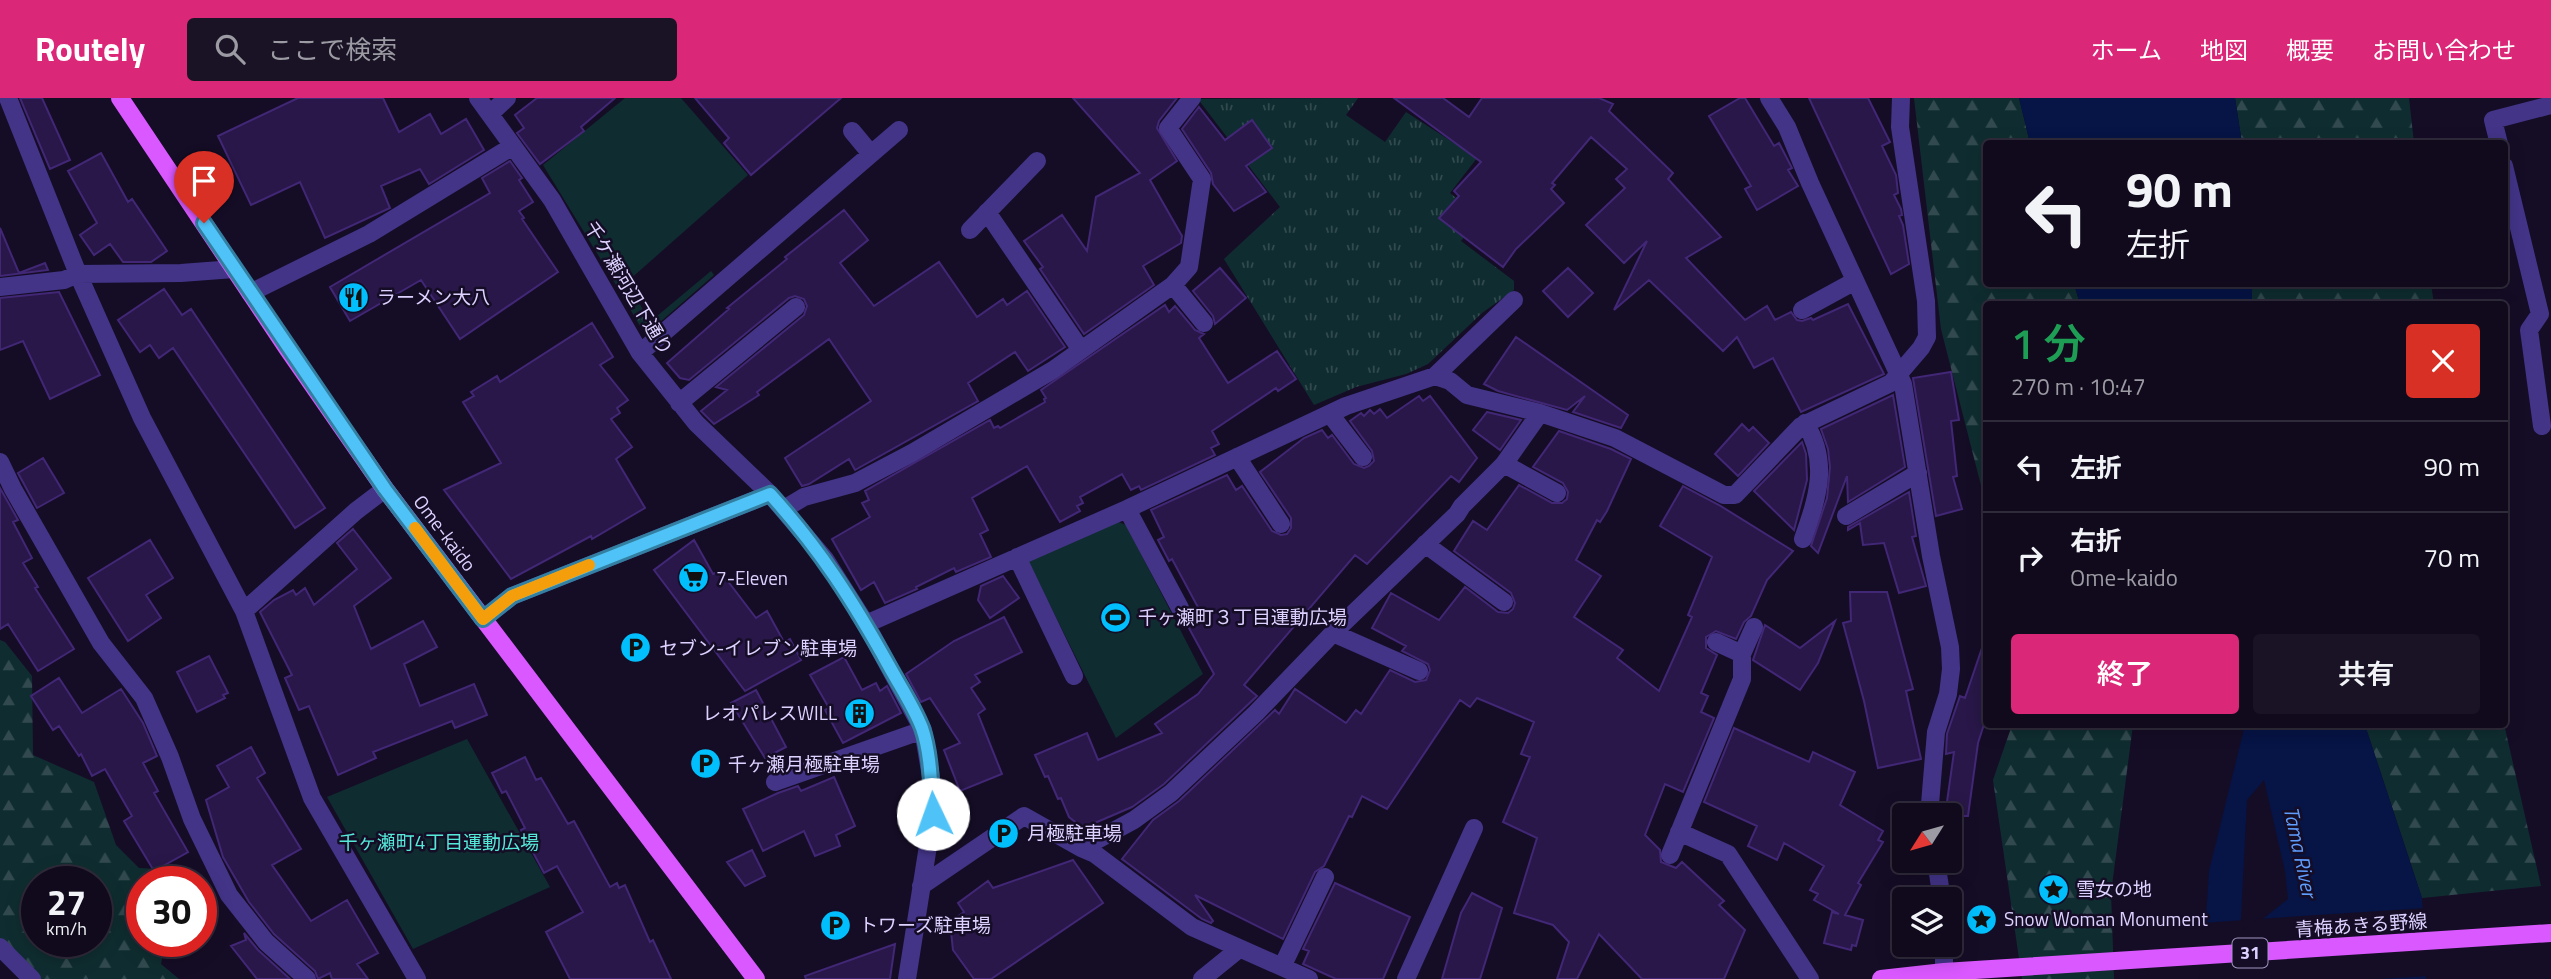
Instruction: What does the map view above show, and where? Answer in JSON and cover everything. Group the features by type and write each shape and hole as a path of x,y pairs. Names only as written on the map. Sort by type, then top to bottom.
{"main road":[{"name":"Ome-kaido","path":"120,98 385,489 756,979"},
{"name":"青梅あきる野線","path":"1881,979 1944,972 1982,975 2007,969 2551,933"}],"street":[{"path":"8,98 78,274 142,418 244,611 312,797 417,979"},
{"name":"千ケ瀬河辺下通り","path":"478,98 552,200 640,353 696,423 770,494 825,559 866,624 923,730 931,777 933,814 906,979"},
{"path":"490,114 507,98"},
{"path":"784,509 804,498 855,483 889,465 1053,370 1173,285 1189,267 1202,179 1168,128 1192,98"},
{"path":"1769,98 1787,127 1903,384 1950,647 1948,694 1936,732 1930,803"},
{"path":"1435,376 1450,381 1467,395 1540,413 1615,439 1724,495 1735,495 1805,423 1891,383 1927,337 1926,302 1900,127 1901,98"},
{"path":"2498,140 2493,120 2551,105"},
{"path":"640,353 899,130"},
{"path":"852,131 871,153"},
{"path":"250,293 369,234 513,146"},
{"path":"970,230 1037,161"},
{"path":"2508,182 2540,314 2529,330 2542,426"},
{"path":"987,212 1081,350"},
{"path":"0,287 64,280 78,274 181,274 234,269"},
{"path":"1802,310 1855,281"},
{"path":"1173,285 1204,323"},
{"path":"866,624 1128,509 1346,406 1435,376 1514,300"},
{"path":"679,403 796,307"},
{"path":"1082,848 1135,820 1171,793 1256,713 1504,464 1540,413"},
{"path":"1330,414 1363,457"},
{"path":"1803,539 1821,475 1819,455 1805,423"},
{"path":"1237,457 1281,524"},
{"path":"0,462 101,643 144,698 170,757 192,819 229,895 266,942 307,979"},
{"path":"1504,464 1557,493"},
{"path":"1846,516 1918,473"},
{"path":"244,611 356,511 385,489"},
{"path":"483,619 512,596 770,494"},
{"path":"1128,509 1180,608"},
{"path":"1426,544 1504,602"},
{"path":"1017,557 1074,676"},
{"path":"1670,855 1742,679 1742,654 1755,627"},
{"path":"1333,633 1419,671"},
{"path":"1716,642 1742,654"},
{"path":"775,782 923,730"},
{"path":"921,886 1024,816 1096,854 1192,927 1309,979"},
{"path":"1406,979 1474,828"},
{"path":"1679,832 1728,854 1810,979"},
{"path":"1282,967 1325,877"},
{"path":"0,947 32,979"},
{"path":"1202,979 1239,949"},
{"path":"1944,957 1944,972"}],"green space":[{"path":"625,98 681,98 748,175 619,289 543,165"},
{"path":"1358,98 1346,115 1385,142 1406,112 1477,158 1450,193 1479,217 1461,241 1514,281 1514,290 1482,313 1428,364 1406,374 1356,387 1314,405 1224,259 1280,207 1198,99"},
{"path":"1914,98 2019,98 2029,140 1983,140 1983,287 2075,287 2079,301 1983,301 1983,493 1941,329"},
{"path":"2235,98 2409,98 2414,140 2242,140"},
{"path":"571,208 625,284 627,282 650,322 711,271 714,275 652,329 640,326"},
{"path":"2252,287 2431,287 2434,301 2252,301"},
{"name":"千ヶ瀬町３丁目運動広場","path":"1116,521 1126,525 1203,674 1116,738 1028,561"},
{"path":"0,640 5,642 32,676 33,755 94,782 116,845 137,866 126,866 126,957 162,957 161,964 179,979 33,979 0,956"},
{"path":"2011,728 2133,728 2111,893 2114,979 2022,979 1993,780"},
{"path":"2366,728 2505,728 2541,886 2422,898"},
{"name":"千ヶ瀬町4丁目運動広場","path":"467,739 550,887 413,949 327,797"}],"water":[{"path":"2019,98 2235,98 2242,140 2029,140"},
{"path":"2075,287 2252,287 2252,301 2079,301"},
{"name":"Tama River","path":"2244,728 2366,728 2422,898 2426,979 2202,979 2209,871","holes":["2264,780 2285,871 2288,899 2240,937 2247,800"]}],"pier":[{"path":"2426,908 2429,976 2378,979 2199,979 2203,923 2244,920 2243,930 2257,919"}],"building":[{"path":"20,98 42,98 70,160 50,169"},
{"path":"298,98 383,98 399,132 430,114 441,134 466,119 484,150 429,184 420,169 381,186 390,208 325,238 300,182 251,205 218,136"},
{"path":"537,98 615,98 581,127 584,131 540,164 517,133 524,128 515,115"},
{"path":"695,98 841,98 751,175 724,143 729,138"},
{"path":"1073,98 1177,98 1159,121 1157,128 1177,161 1150,180 1182,236 1181,243 1143,266 1154,285 1084,334 1024,241 1062,215 1087,251 1096,197 1140,173"},
{"path":"1394,98 1443,98 1469,117 1482,98 1599,98 1613,104 1609,111 1673,173 1668,179 1721,237 1686,258 1745,320 1767,306 1775,320 1791,312 1797,320 1802,321 1811,318 1813,320 1848,304 1884,374 1801,412 1773,358 1754,368 1737,337 1723,351 1649,280 1614,310 1647,241 1624,263 1586,225 1625,188 1616,179 1627,169 1591,137 1552,183 1555,185 1551,189 1564,203 1516,249 1503,267 1439,218 1459,196 1454,191 1481,162"},
{"path":"1740,98 1745,98 1774,146 1779,143 1792,168 1788,170 1798,186 1757,210 1745,189 1751,186 1709,116"},
{"path":"1809,98 1868,98 1890,142 1882,146 1896,175 1898,193 1894,195 1901,209 1902,215 1899,216 1909,264 1891,274"},
{"path":"1199,107 1225,140 1252,120 1272,148 1246,166 1266,192 1234,211 1213,184 1211,173 1182,129"},
{"path":"101,153 128,202 132,199 167,251 151,262 123,262 110,244 94,255 80,235 97,223 68,171"},
{"path":"510,161 522,178 519,180 533,202 519,211 524,218 522,219 558,272 460,339 421,280 350,321 330,287 490,193 482,178"},
{"path":"844,210 868,240 840,263 874,306 939,262 977,317 1003,299 1007,305 1027,291 1065,347 1028,371 1015,352 968,383 978,401 855,470 849,459 802,486 785,458 871,401 829,339 757,392 759,395 714,424 701,411 727,390 716,387 804,315 807,306 804,299 795,296 789,298 689,380 680,378 667,363 729,309 727,308 787,259 785,257"},
{"path":"0,228 19,273 45,263 48,270 0,276"},
{"path":"1220,268 1246,298 1215,324 1213,316 1193,291"},
{"path":"1568,268 1593,293 1568,317 1543,291"},
{"path":"164,289 182,315 191,309 325,508 295,528 173,348 159,358 150,345 140,352 118,320"},
{"path":"59,292 100,375 50,399 23,341 0,350 0,298"},
{"path":"1165,305 1169,312 1175,306 1195,330 1204,334 1199,338 1228,383 1277,351 1296,379 1278,391 1276,388 1212,431 1219,444 1211,448 1215,455 1141,490 1139,486 1131,490 1122,474 1080,497 1083,503 1077,506 1080,511 1060,522 1027,466 972,498 988,530 980,534 991,557 956,572 954,568 885,603 874,582 861,590 832,539 870,517 862,503 869,500 865,491 990,420 994,428 1000,428 1045,402 1046,398 1041,390"},
{"path":"592,323 613,357 600,365 628,400 617,408 620,413 611,419 632,447 616,459 645,508 592,539 591,536 511,579 444,490 501,463 463,402 474,396 471,392 497,376 500,382"},
{"path":"1516,337 1628,415 1621,428 1573,412 1585,396 1567,410 1498,391 1484,384"},
{"path":"1951,372 1959,420 1951,421 1957,476 1953,477 1962,509 1936,516 1913,378"},
{"path":"1893,395 1905,467 1848,502 1847,476 1818,553 1811,546 1827,498 1830,467 1828,449 1821,429"},
{"path":"1419,396 1423,401 1430,396 1477,458 1459,482 1451,476 1367,564 1355,555 1244,685 1257,696 1164,784 1132,807 1083,828 1069,817 1061,798 1058,799 1035,755 1087,733 1098,760 1162,733 1155,724 1198,694 1214,674 1184,619 1200,611 1172,559 1169,561 1158,540 1164,537 1151,510 1227,475 1236,490 1242,486 1272,531 1281,535 1287,534 1291,528 1291,518 1260,472 1304,438 1322,430 1328,438 1332,435 1354,464 1364,468 1369,466 1374,461 1372,451 1350,421 1361,413 1364,416 1370,410 1374,414 1380,409 1387,418"},
{"path":"1487,412 1521,420 1500,450 1473,430"},
{"path":"1742,424 1749,431 1753,427 1769,443 1738,476 1715,454"},
{"path":"1559,431 1631,459 1607,511 1600,522 1597,520 1576,560 1601,576 1574,617 1623,650 1617,658 1659,691 1692,617 1688,615 1712,557 1660,526 1683,486 1793,551 1767,580 1751,616 1744,622 1736,639 1716,631 1706,637 1706,648 1717,655 1701,693 1708,696 1701,712 1714,718 1683,792 1665,784 1645,835 1660,850 1661,862 1676,868 1682,862 1724,901 1719,905 1745,930 1724,979 1642,979 1599,934 1577,979 1557,979 1569,942 1553,925 1514,913 1537,838 1503,822 1530,757 1521,754 1534,722 1477,698 1470,707 1460,700 1387,809 1362,796 1324,866 1315,872 1283,939 1195,895 1213,921 1211,923 1202,919 1122,859 1153,820 1179,801 1275,710 1279,714 1295,689 1346,723 1356,710 1361,714 1390,670 1415,682 1426,680 1430,670 1428,664 1402,651 1406,646 1372,628 1391,593 1439,620 1465,587 1498,612 1508,613 1513,609 1515,603 1511,593 1454,551 1473,521 1487,530 1519,485 1552,503 1562,503 1567,499 1568,492 1563,483 1533,467"},
{"path":"1802,442 1806,454 1807,480 1794,530 1754,491"},
{"path":"43,458 64,493 37,508 18,473"},
{"path":"0,488 18,520 13,522 32,558 23,563 38,587 35,588 74,649 38,671 8,624 0,629"},
{"path":"1909,492 1916,536 1912,537 1926,586 1899,593 1884,543 1863,545 1860,523 1848,530 1848,527"},
{"path":"353,529 391,578 354,606 371,649 423,621 437,647 404,664 420,706 474,684 487,715 455,728 452,721 373,752 376,758 338,775 309,706 299,710 285,678 292,675 260,612 274,600 293,590 296,595 305,588 314,605 357,569 337,543"},
{"path":"150,540 173,578 146,595 161,618 128,641 88,578"},
{"path":"694,540 713,574 720,571 756,618 767,611 784,642 790,639 801,660 745,691 654,570"},
{"path":"1003,576 1019,598 990,618 978,600 981,586"},
{"path":"1850,592 1887,592 1913,689 1906,691 1921,759 1878,768 1864,701 1843,623 1851,621"},
{"path":"1004,617 1022,652 975,675 980,682 971,688 985,709 978,714 1002,774 960,791 944,750 960,743 930,698 921,702 906,674 954,641"},
{"path":"1835,621 1818,663 1800,690 1753,660 1765,625 1800,648"},
{"path":"1983,648 1983,727 1978,743 1968,816 1962,816 1962,803 1947,803 1954,752 1946,754 1947,734 1960,696 1965,698"},
{"path":"209,656 228,693 223,695 225,698 197,712 177,672"},
{"path":"844,657 862,690 876,683 880,691 887,686 901,713 843,743 825,710 829,708 810,675"},
{"path":"59,678 82,713 121,689 143,723 157,756 143,763 158,791 154,793 188,852 163,866 151,866 124,821 132,816 105,769 92,776 81,754 79,756 59,726 53,730 31,696"},
{"path":"756,690 786,747 765,758 731,703"},
{"path":"1734,728 1809,762 1813,752 1855,772 1840,805 1883,831 1878,840 1883,842 1858,883 1861,885 1845,915 1863,920 1856,946 1852,945 1851,950 1824,943 1832,912 1839,914 1814,900 1818,894 1810,890 1824,866 1784,843 1777,860 1748,846 1757,826 1704,802"},
{"path":"251,747 265,773 257,778 301,849 272,865 311,921 347,900 378,953 357,964 368,979 332,979 330,973 318,979 315,971 274,934 249,902 223,857 206,800 229,787 217,766"},
{"path":"525,757 536,780 541,778 568,824 574,821 610,887 617,883 619,888 625,885 650,942 653,940 671,979 570,979 546,932 583,912 557,866 544,873 521,830 525,828 506,791 502,793 492,773"},
{"path":"834,777 855,826 836,835 840,846 815,856 804,831 763,851 743,809 778,793 798,786 801,791"},
{"path":"752,850 765,876 745,886 727,862"},
{"path":"1073,860 1103,903 991,979 974,979 953,950 950,922 964,912 958,903 988,881 993,888"},
{"path":"1335,883 1410,917 1383,979 1336,979 1303,964 1309,951 1303,949"},
{"path":"1472,893 1502,908 1480,979 1442,979 1461,913"},
{"path":"244,933 258,950 290,979 257,979 231,946 246,940"},
{"path":"895,944 890,979 806,979 805,976"}],"slow traffic":[{"path":"415,528 483,619 512,596 589,565"}],"place":[{"name":"ラーメン大八","path":"354,297"},
{"name":"7-Eleven","path":"693,578"},
{"name":"千ヶ瀬町３丁目運動広場","path":"1115,617"},
{"name":"セブン-イレブン駐車場","path":"636,648"},
{"name":"レオパレスWILL","path":"860,713"},
{"name":"千ヶ瀬月極駐車場","path":"705,764"},
{"name":"月極駐車場","path":"1004,833"},
{"name":"雪女の地","path":"2053,889"},
{"name":"Snow Woman Monument","path":"1981,919"},
{"name":"トワーズ駐車場","path":"836,925"}],"route":[{"path":"204,223 385,489 483,619 512,596 770,494 825,559 866,624 911,705 923,730 931,777 933,814"}]}
